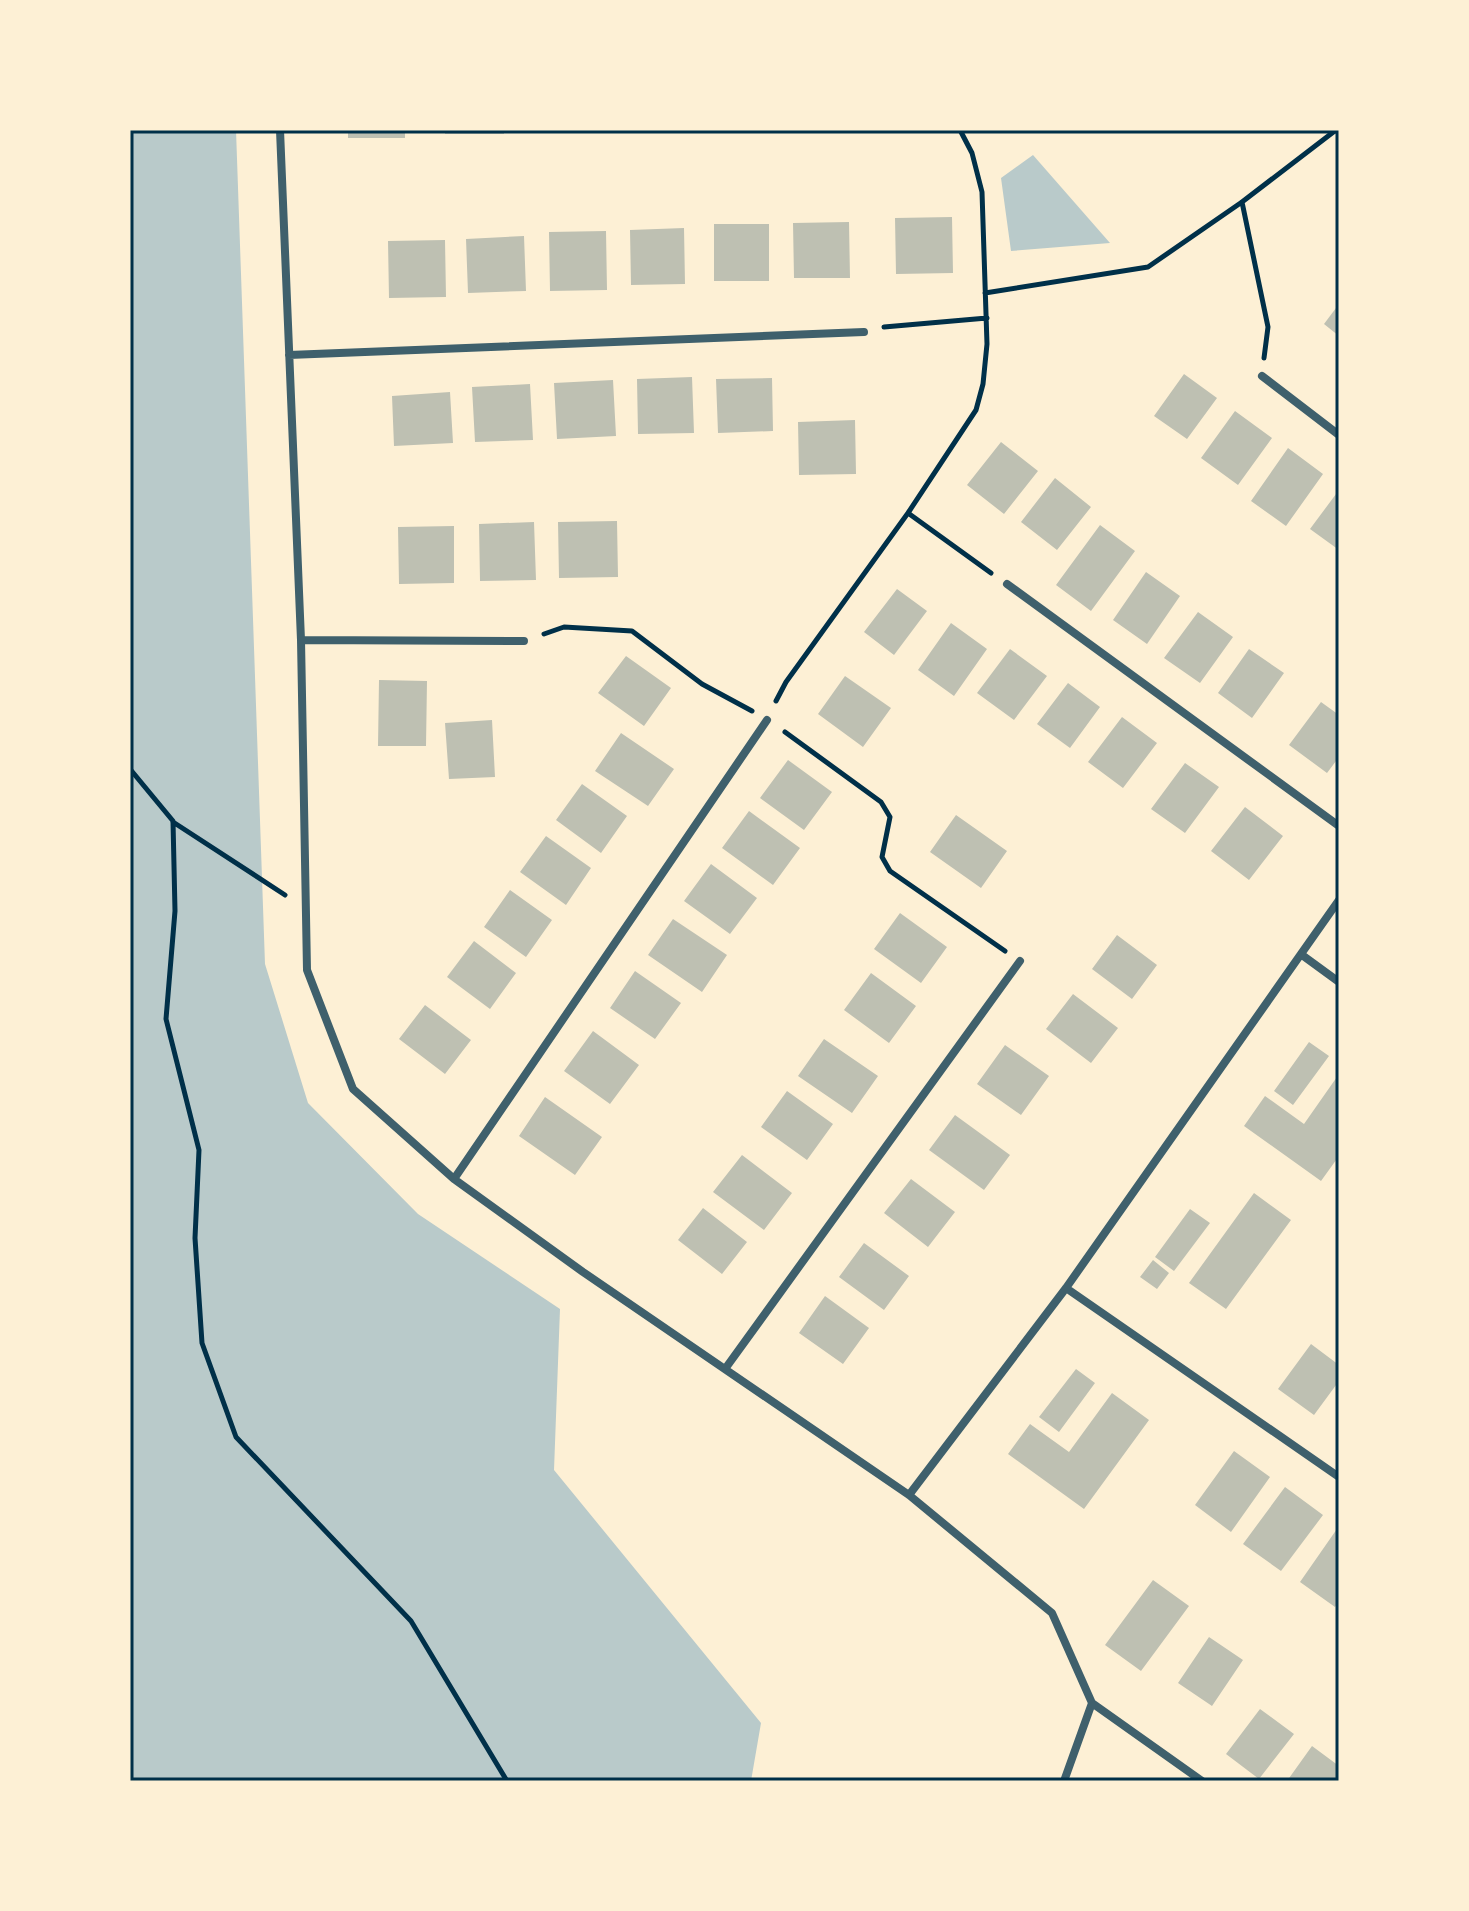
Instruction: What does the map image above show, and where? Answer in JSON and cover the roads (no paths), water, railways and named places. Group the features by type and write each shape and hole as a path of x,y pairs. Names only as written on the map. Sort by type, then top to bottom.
{"street":[{"path":"280,130 301,640 307,970 353,1089 454,1179 583,1272 909,1495 1052,1613 1092,1703 1202,1781"},
{"path":"289,355 864,332"},
{"path":"1262,376 1339,435"},
{"path":"1007,584 1339,826"},
{"path":"301,640 524,641"},
{"path":"454,1179 767,720"},
{"path":"909,1495 1066,1288 1339,900"},
{"path":"1302,955 1339,982"},
{"path":"725,1369 1020,961"},
{"path":"1066,1288 1339,1477"},
{"path":"1064,1781 1092,1703"}]}
